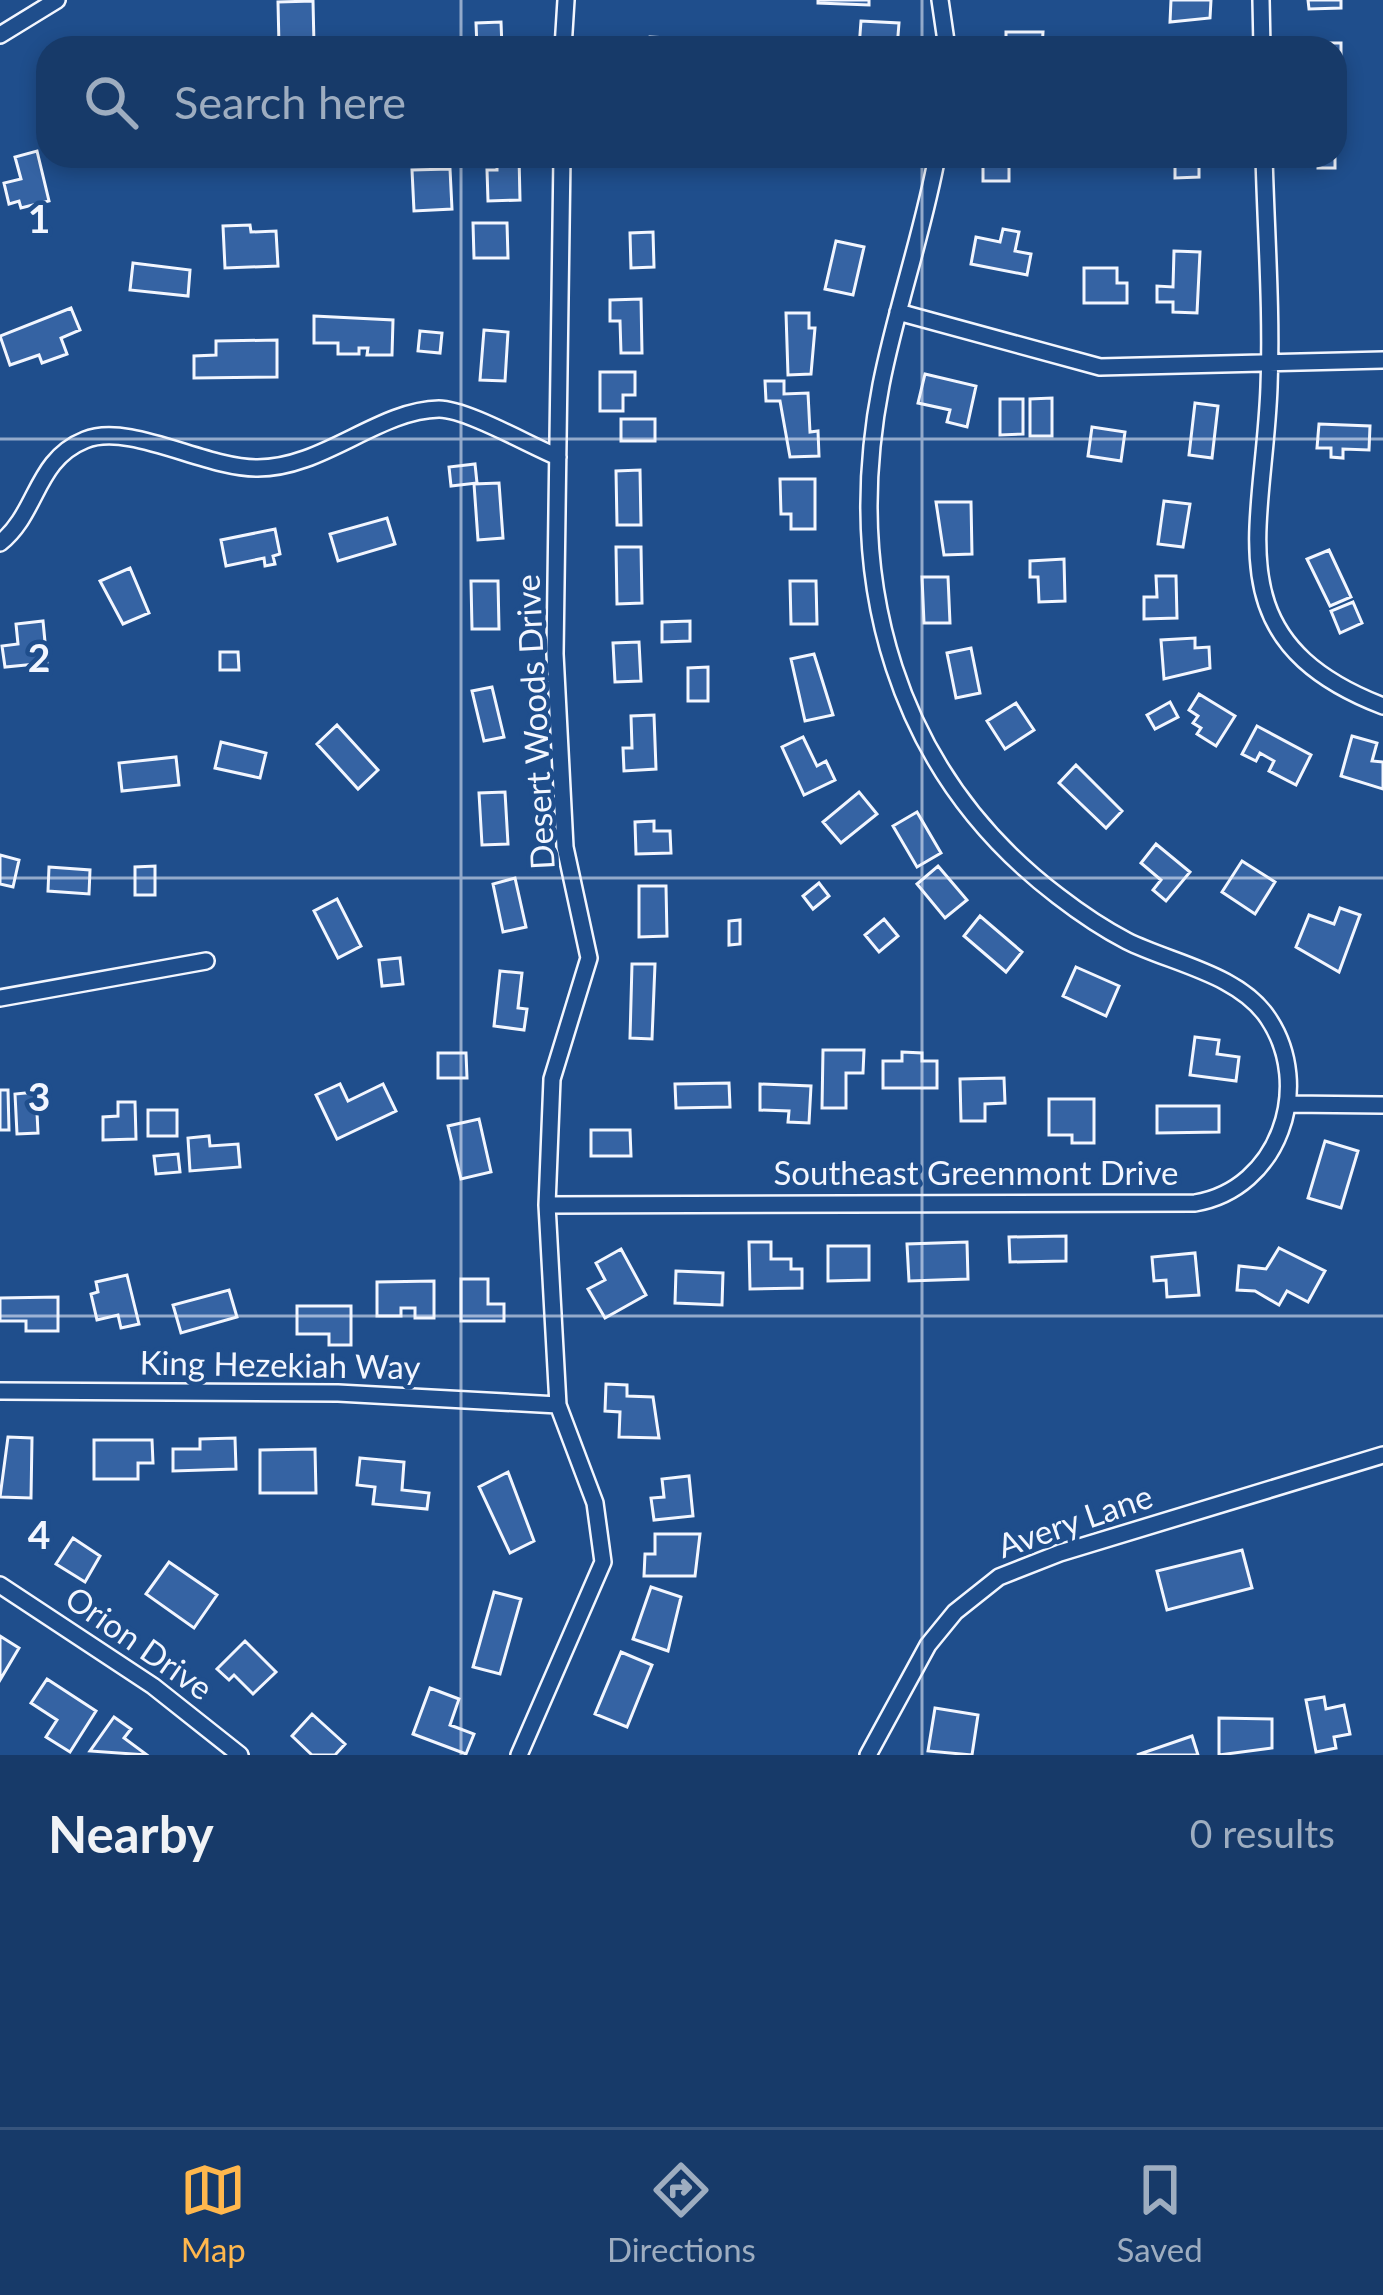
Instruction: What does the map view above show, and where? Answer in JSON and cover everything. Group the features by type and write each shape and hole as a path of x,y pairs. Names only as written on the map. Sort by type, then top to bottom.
{"street":[{"path":"0,35 57,0"},
{"path":"564,36 566,0"},
{"path":"940,0 945,36"},
{"path":"1261,0 1262,36"},
{"name":"Desert Woods Drive","path":"519,1755 603,1562 595,1503 558,1405 547,1204 552,1079 590,958 565,847 555,654 562,168"},
{"path":"934,168 875,421 870,524 879,626 916,728 988,827 1048,889 1112,932 1230,986 1262,1010 1283,1048 1288,1104 1383,1105"},
{"path":"1264,168 1269,360 1255,536 1261,587 1277,627 1304,660 1336,685 1383,706"},
{"path":"898,312 1100,367 1383,360"},
{"path":"0,543 19,528 44,470 88,438 117,435 210,462 256,468 295,464 417,412 441,409 467,414 490,429 558,457"},
{"path":"0,998 206,961"},
{"name":"Southeast Greenmont Drive","path":"547,1204 1195,1203 1221,1197 1252,1175 1276,1141 1288,1104"},
{"name":"King Hezekiah Way","path":"0,1391 338,1393 558,1405"},
{"name":"Avery Lane","path":"868,1755 928,1645 955,1612 999,1577 1060,1553 1383,1455"},
{"name":"Orion Drive","path":"0,1585 152,1686 240,1755"}],"building":[{"path":"869,0 869,5 818,3"},
{"path":"1171,0 1211,0 1210,18 1170,22"},
{"path":"1308,0 1341,0 1341,8 1309,9"},
{"path":"313,1 314,36 279,36 278,2"},
{"path":"861,21 899,23 898,36 860,36"},
{"path":"501,22 502,36 477,36 476,23"},
{"path":"1006,32 1043,32 1043,36 1006,36"},
{"path":"36,151 36,168 41,168 49,201 21,208 19,201 9,204 4,183 21,179 15,157"},
{"path":"519,168 520,200 488,201 487,170"},
{"path":"983,168 1009,168 1009,181 983,181"},
{"path":"1175,168 1199,168 1199,177 1175,178"},
{"path":"450,169 452,209 414,211 412,170"},
{"path":"473,223 507,223 508,258 474,258"},
{"path":"250,225 251,232 276,231 278,266 225,268 223,226"},
{"path":"1003,229 1019,232 1015,251 1031,254 1027,275 971,264 976,237 1000,242"},
{"path":"653,232 654,267 631,268 630,233"},
{"path":"836,241 864,247 853,295 825,289"},
{"path":"1174,251 1200,252 1197,313 1173,312 1173,302 1157,302 1157,286 1173,287"},
{"path":"133,263 190,270 188,296 130,290"},
{"path":"1084,268 1117,268 1117,283 1127,283 1127,303 1084,303"},
{"path":"641,299 642,353 621,353 620,321 610,321 610,300"},
{"path":"71,308 80,330 61,338 67,354 42,363 39,355 10,365 0,336"},
{"path":"786,313 809,313 809,328 815,328 811,374 788,375"},
{"path":"314,316 393,320 392,355 367,355 368,348 359,348 359,354 338,354 338,343 314,343"},
{"path":"484,330 508,332 505,381 480,380"},
{"path":"420,331 442,333 440,353 418,351"},
{"path":"277,340 277,377 194,378 194,356 216,355 216,341"},
{"path":"600,372 635,372 635,395 623,395 623,411 600,411"},
{"path":"925,374 976,386 967,427 947,422 950,410 918,403"},
{"path":"765,381 784,381 784,394 808,393 810,432 818,431 819,456 790,457 780,401 766,401"},
{"path":"1052,398 1052,436 1030,436 1030,399"},
{"path":"1000,399 1023,399 1023,434 1000,435"},
{"path":"1195,403 1218,406 1212,458 1189,455"},
{"path":"621,419 655,419 655,441 621,441"},
{"path":"1319,424 1370,426 1369,450 1343,449 1343,458 1331,457 1331,448 1317,448"},
{"path":"1092,427 1125,432 1121,461 1088,456"},
{"path":"475,464 477,483 451,486 449,467"},
{"path":"640,470 641,525 617,525 616,471"},
{"path":"780,479 815,479 815,529 791,529 791,514 781,514"},
{"path":"499,483 503,538 478,540 474,484"},
{"path":"1164,501 1190,504 1183,547 1158,544"},
{"path":"936,502 971,502 972,554 944,555"},
{"path":"387,518 395,544 338,561 330,534"},
{"path":"275,529 280,554 273,556 275,564 265,566 264,558 226,566 221,540"},
{"path":"616,547 641,547 642,603 617,604"},
{"path":"1329,550 1351,597 1330,606 1307,559"},
{"path":"1064,559 1065,601 1039,602 1038,577 1030,577 1030,561"},
{"path":"130,568 149,613 123,624 100,581"},
{"path":"1156,576 1176,576 1177,618 1144,619 1144,597 1157,597"},
{"path":"922,577 948,577 950,623 924,623"},
{"path":"471,581 498,581 499,629 472,629"},
{"path":"790,581 816,581 817,624 791,624"},
{"path":"1353,602 1362,623 1340,633 1331,611"},
{"path":"43,621 47,663 5,667 2,646 18,644 16,624"},
{"path":"690,621 690,641 662,642 662,622"},
{"path":"1195,638 1195,648 1209,647 1210,668 1164,679 1161,640"},
{"path":"639,642 641,681 615,682 613,643"},
{"path":"971,648 980,693 956,698 947,653"},
{"path":"220,652 238,652 239,670 220,670"},
{"path":"814,654 833,715 805,721 791,659"},
{"path":"708,667 708,701 688,701 688,668"},
{"path":"492,687 504,737 484,741 472,691"},
{"path":"1199,694 1235,716 1216,746 1197,734 1201,728 1193,723 1198,716 1189,710"},
{"path":"1170,702 1178,717 1155,729 1147,715"},
{"path":"1016,703 1034,730 1005,749 987,721"},
{"path":"654,715 656,769 624,771 623,748 632,748 631,716"},
{"path":"337,725 378,770 358,789 317,744"},
{"path":"1257,726 1311,755 1296,785 1269,771 1274,761 1260,753 1256,761 1242,754"},
{"path":"1352,736 1377,743 1372,761 1383,762 1383,789 1341,776"},
{"path":"803,737 817,766 826,761 835,780 804,795 782,747"},
{"path":"221,742 266,753 260,778 215,768"},
{"path":"176,757 179,785 122,791 119,763"},
{"path":"1076,765 1122,811 1106,828 1059,783"},
{"path":"505,792 508,844 482,845 479,793"},
{"path":"859,792 877,814 841,843 823,822"},
{"path":"917,812 941,853 917,867 893,826"},
{"path":"654,821 654,831 670,831 671,853 636,854 635,822"},
{"path":"1156,844 1190,872 1166,901 1153,890 1161,880 1141,863"},
{"path":"0,855 19,860 13,887 0,884"},
{"path":"1242,861 1275,882 1255,914 1222,892"},
{"path":"155,866 155,895 135,895 135,867"},
{"path":"938,866 967,900 945,918 917,884"},
{"path":"49,867 90,870 89,894 48,891"},
{"path":"515,878 526,927 503,932 493,884"},
{"path":"819,883 829,896 813,909 803,896"},
{"path":"639,886 666,886 667,936 639,937"},
{"path":"337,899 361,946 338,958 314,911"},
{"path":"1340,908 1360,915 1339,972 1296,947 1309,915 1334,924"},
{"path":"980,916 1022,952 1006,972 964,936"},
{"path":"884,919 898,936 879,952 865,935"},
{"path":"740,920 740,944 729,945 729,921"},
{"path":"400,958 403,984 382,986 379,960"},
{"path":"632,964 655,964 652,1039 630,1038"},
{"path":"1076,967 1119,986 1106,1016 1063,996"},
{"path":"500,971 522,973 518,1008 527,1009 524,1030 494,1026"},
{"path":"1195,1037 1219,1040 1217,1054 1239,1057 1236,1081 1190,1075"},
{"path":"823,1050 864,1050 863,1073 846,1073 846,1108 822,1108"},
{"path":"902,1052 922,1053 922,1061 937,1061 937,1088 883,1088 883,1061 902,1061"},
{"path":"438,1053 466,1053 467,1078 438,1078"},
{"path":"1004,1078 1005,1103 985,1104 985,1121 961,1121 960,1079"},
{"path":"729,1083 730,1107 676,1108 675,1084"},
{"path":"340,1084 348,1101 383,1084 396,1111 337,1139 316,1095"},
{"path":"760,1084 811,1086 809,1123 788,1122 789,1111 760,1110"},
{"path":"0,1090 8,1090 9,1130 0,1130"},
{"path":"36,1092 38,1133 17,1134 15,1094"},
{"path":"1049,1099 1094,1099 1094,1143 1072,1143 1072,1135 1049,1135"},
{"path":"118,1102 135,1102 136,1139 103,1140 103,1117 118,1116"},
{"path":"1157,1106 1219,1106 1219,1132 1157,1133"},
{"path":"148,1110 177,1110 177,1136 148,1136"},
{"path":"479,1119 491,1172 461,1179 448,1126"},
{"path":"591,1130 630,1130 631,1156 591,1156"},
{"path":"209,1136 210,1146 238,1144 240,1167 190,1171 188,1138"},
{"path":"1325,1141 1358,1151 1341,1208 1308,1198"},
{"path":"178,1154 180,1172 156,1174 154,1156"},
{"path":"1066,1236 1066,1261 1010,1262 1009,1237"},
{"path":"749,1242 771,1242 771,1259 791,1259 791,1269 802,1269 802,1288 750,1289"},
{"path":"967,1242 968,1279 909,1281 907,1244"},
{"path":"828,1246 869,1246 869,1280 828,1281"},
{"path":"1279,1248 1325,1271 1308,1302 1287,1291 1279,1305 1255,1291 1237,1290 1239,1266 1266,1269"},
{"path":"621,1249 646,1295 605,1318 588,1289 605,1280 596,1263"},
{"path":"1195,1253 1199,1295 1167,1297 1166,1280 1154,1281 1152,1257"},
{"path":"676,1271 723,1273 722,1305 675,1303"},
{"path":"127,1275 139,1324 121,1328 118,1315 97,1320 91,1294 98,1292 96,1282"},
{"path":"461,1279 488,1279 488,1304 504,1304 504,1321 461,1321"},
{"path":"434,1281 434,1318 415,1318 415,1308 401,1308 401,1316 377,1316 377,1282"},
{"path":"229,1290 237,1317 181,1333 173,1305"},
{"path":"58,1297 58,1331 26,1331 26,1321 0,1321 0,1298"},
{"path":"297,1306 351,1306 351,1345 329,1345 329,1334 297,1334"},
{"path":"606,1384 627,1385 627,1396 653,1397 659,1438 619,1437 620,1412 605,1411"},
{"path":"8,1437 32,1438 31,1498 0,1497"},
{"path":"235,1438 236,1469 173,1471 173,1449 200,1449 200,1439"},
{"path":"94,1440 152,1440 153,1463 138,1463 138,1479 94,1479"},
{"path":"315,1449 316,1493 260,1493 260,1450"},
{"path":"360,1458 404,1462 402,1490 429,1493 427,1509 373,1504 375,1487 357,1485"},
{"path":"508,1472 534,1541 510,1553 479,1487"},
{"path":"689,1476 693,1516 654,1520 651,1498 664,1497 662,1479"},
{"path":"655,1534 700,1534 695,1576 644,1576 645,1554 655,1554"},
{"path":"73,1538 100,1556 85,1582 56,1564"},
{"path":"1242,1550 1252,1588 1167,1610 1157,1571"},
{"path":"169,1562 217,1595 194,1628 146,1594"},
{"path":"651,1587 681,1597 668,1651 633,1639"},
{"path":"494,1592 521,1599 500,1674 473,1667"},
{"path":"0,1636 19,1648 0,1680"},
{"path":"245,1641 276,1672 253,1694 234,1675 229,1680 217,1669"},
{"path":"621,1652 652,1665 627,1727 595,1714"},
{"path":"47,1679 96,1711 70,1752 46,1737 57,1720 31,1703"},
{"path":"430,1688 459,1699 450,1725 474,1734 466,1754 413,1734"},
{"path":"1324,1697 1326,1709 1344,1705 1350,1734 1334,1737 1336,1748 1316,1752 1306,1700"},
{"path":"935,1708 978,1715 972,1755 928,1751"},
{"path":"312,1714 345,1744 335,1755 312,1755 292,1736"},
{"path":"114,1717 131,1729 124,1738 147,1755 90,1751"},
{"path":"1219,1718 1272,1719 1272,1748 1219,1755"},
{"path":"1192,1736 1198,1755 1137,1755"}]}
